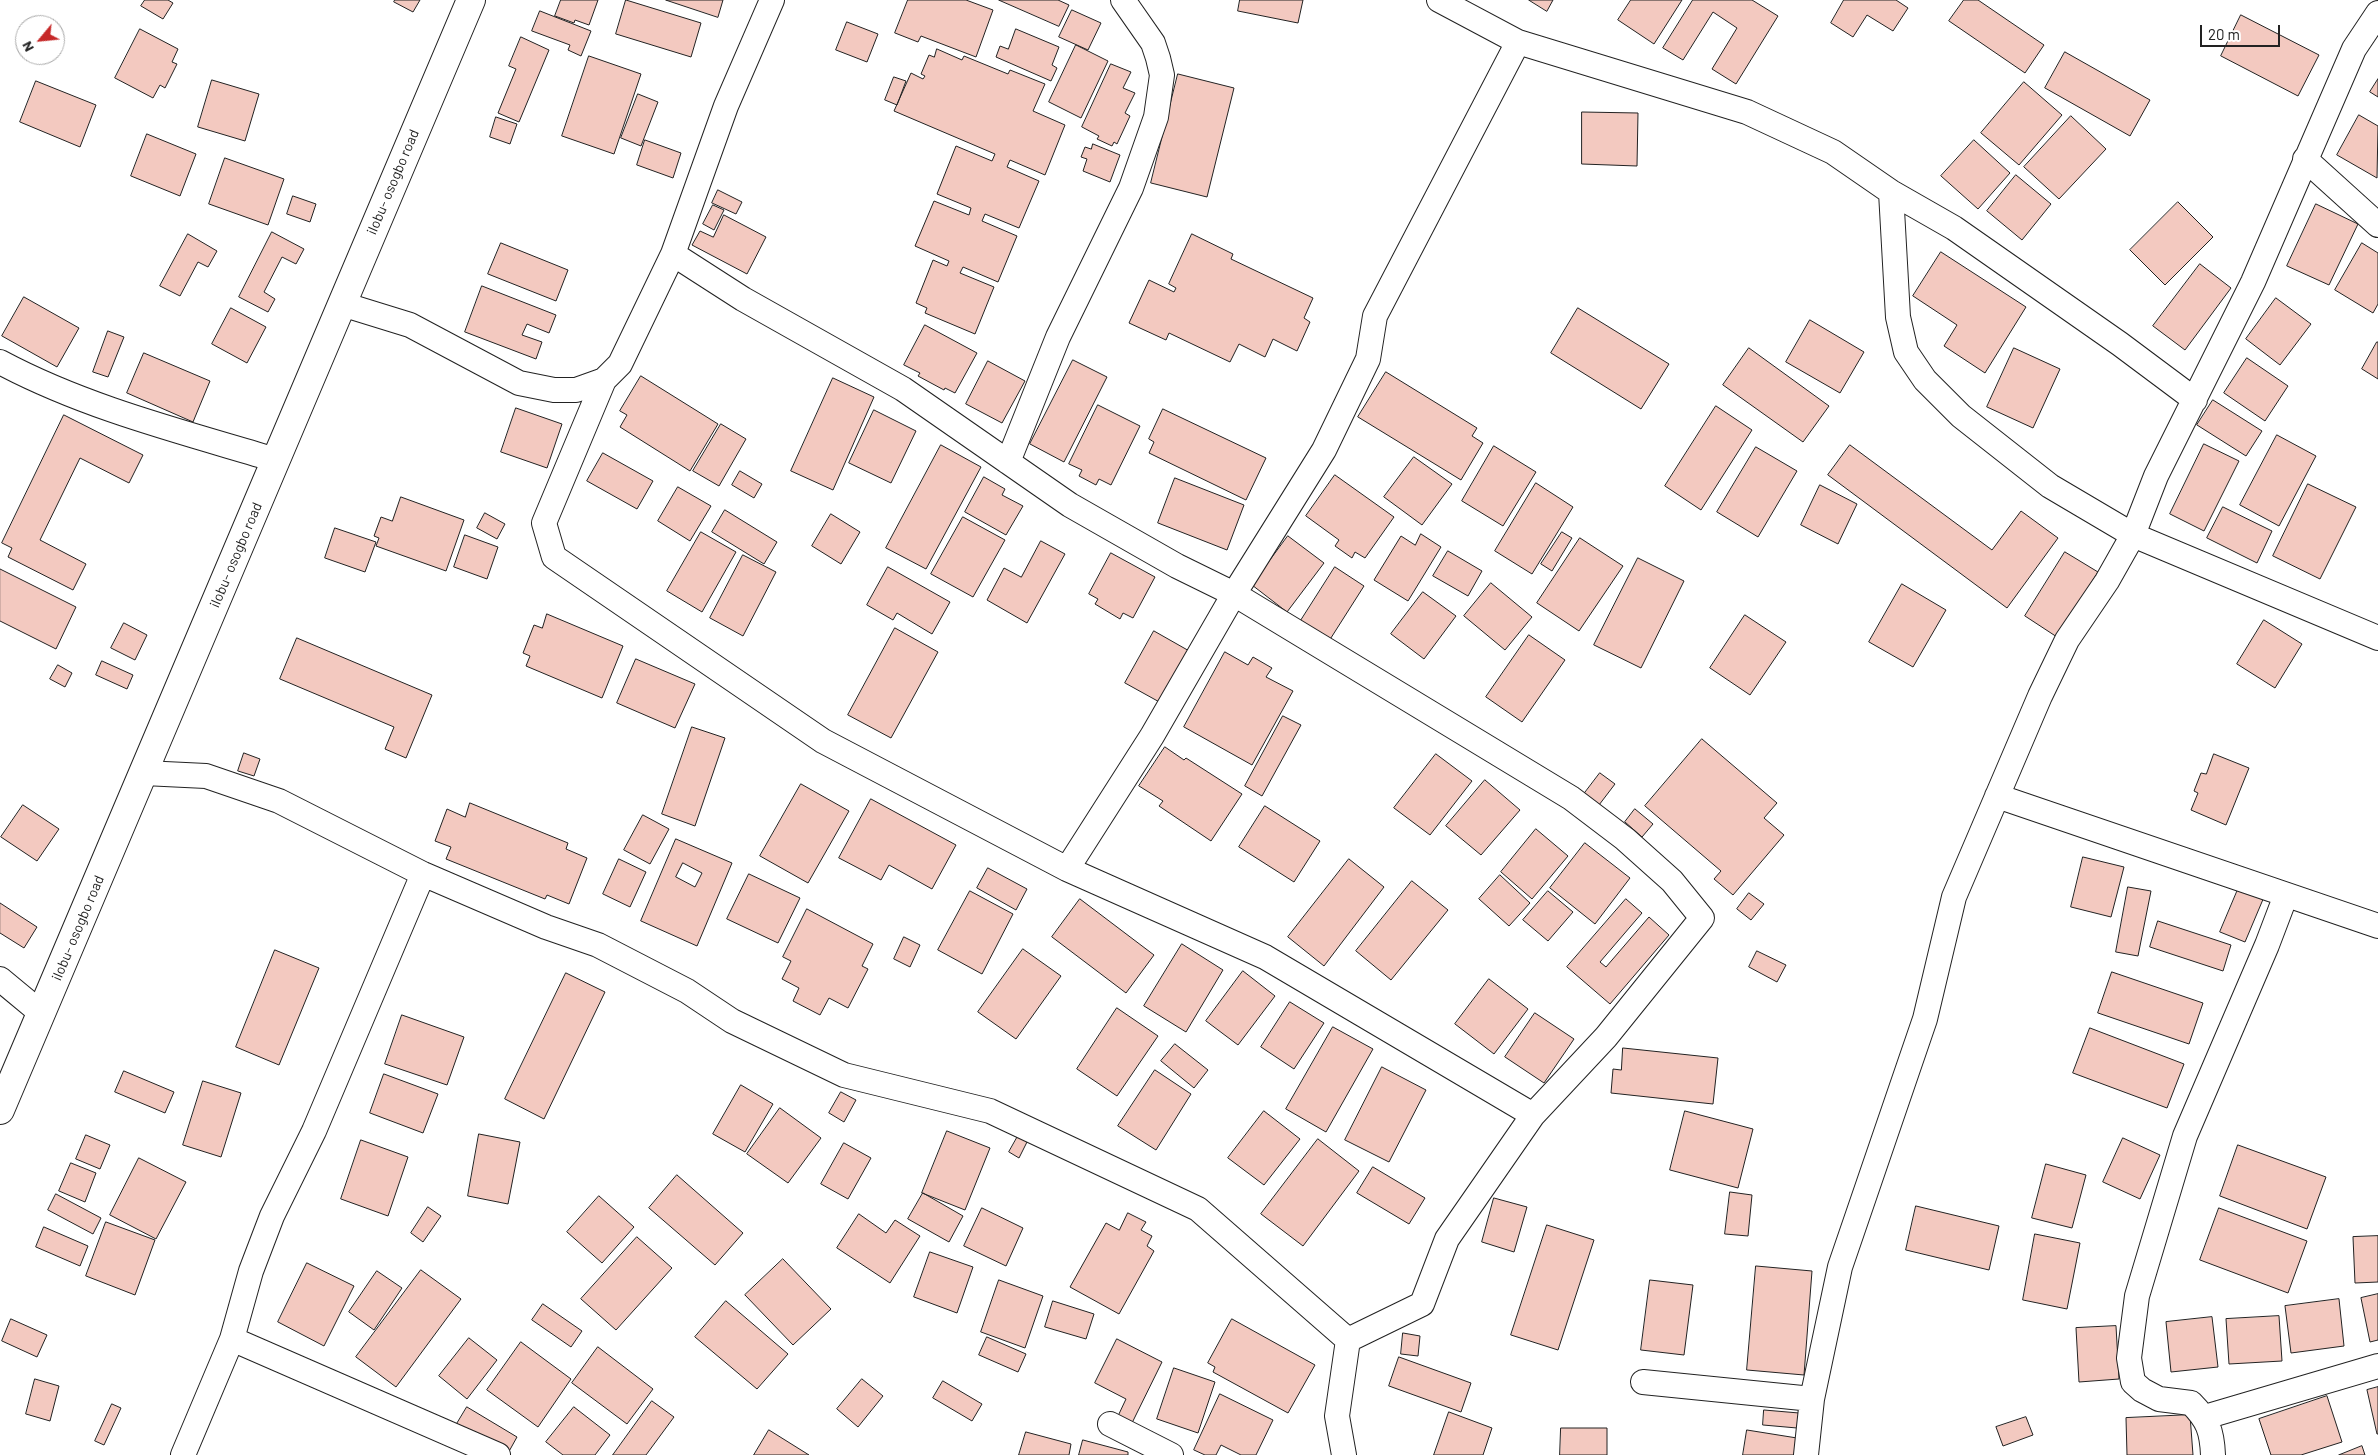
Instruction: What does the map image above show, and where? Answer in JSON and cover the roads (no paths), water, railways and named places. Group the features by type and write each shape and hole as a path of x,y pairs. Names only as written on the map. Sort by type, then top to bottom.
{"main road":[{"name":"ilobu- osogbo road","path":"0,1110 471,0"}],"street":[{"path":"772,0 726,106 673,254 620,364 604,380 544,523 554,557 823,741 1067,869 1265,957 1533,1115"},
{"path":"1008,462 1058,337 1131,188 1156,117 1162,75 1158,58 1153,43 1123,0"},
{"path":"1440,0 1488,28 1518,42 1747,112 1833,152 1891,192 1954,228 2120,344 2195,400"},
{"path":"1806,1455 1812,1399 1840,1267 1925,1019 1954,897 2067,640 2107,581 2133,535 2156,476 2253,282 2354,49 2378,13"},
{"path":"1067,869 1152,736 1234,594 1324,450 1368,359 1375,316 1518,42"},
{"path":"2305,159 2378,225"},
{"path":"1891,192 1898,317 1906,352 1925,380 1961,416 2050,486 2133,535 2378,638"},
{"path":"673,254 743,299 903,389 1070,505 1177,566 1234,594 1571,798 1626,839 1659,869 1672,881 1702,918 1606,1036 1533,1115 1447,1239 1422,1304 1348,1340"},
{"path":"342,304 410,325 519,383 554,390 576,390 604,380"},
{"path":"0,362 22,374 112,411 276,460"},
{"path":"144,773 206,776 279,801 423,874 546,927 598,945 687,990 732,1021 844,1075 990,1111 1198,1210 1348,1340"},
{"path":"1997,796 2378,926"},
{"path":"183,1455 232,1339 251,1271 272,1216 314,1131 423,874"},
{"path":"2214,1455 2212,1437 2205,1417 2191,1402 2160,1399 2142,1390 2133,1382 2129,1358 2137,1296 2185,1136 2267,945 2286,895"},
{"path":"0,979 41,1013"},
{"path":"232,1339 498,1455"},
{"path":"1344,1455 1337,1416 1348,1340"},
{"path":"2205,1417 2378,1366"},
{"path":"1643,1382 1812,1399"},
{"path":"1110,1424 1171,1455"}]}
